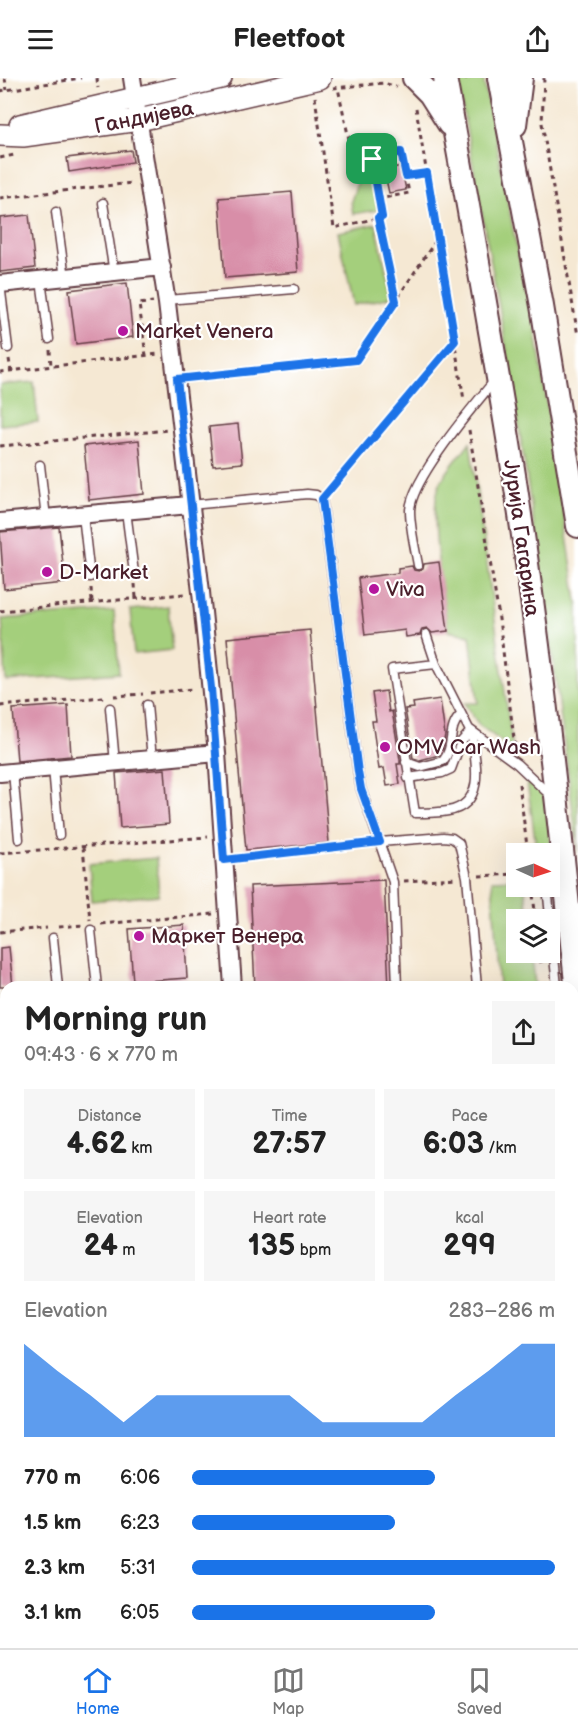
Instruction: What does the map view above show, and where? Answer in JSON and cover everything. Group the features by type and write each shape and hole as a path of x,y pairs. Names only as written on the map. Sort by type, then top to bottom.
{"main road":[{"path":"414,78 430,94 455,136"},
{"name":"Јурија Гагарина","path":"445,78 498,376 532,603 558,805 576,981"},
{"path":"499,78 542,306 578,526"},
{"path":"513,150 521,78"}],"street":[{"name":"Гандијева","path":"0,134 22,124 134,88 221,78"},
{"name":"Гандијева","path":"0,134 23,136 139,120 324,86"},
{"path":"134,88 174,352 201,592 217,753 232,981"},
{"path":"0,284 162,267"},
{"path":"0,522 190,506"},
{"path":"6,773 217,753"}],"lane":[{"path":"104,202 114,273"},
{"path":"56,212 65,278"},
{"path":"41,280 49,339"},
{"path":"0,284 8,348"},
{"path":"167,300 294,289"},
{"path":"418,565 410,510 413,495 419,481 466,415 498,376"},
{"path":"40,465 46,518"},
{"path":"190,506 307,494 316,495 322,499 361,789 393,882 398,981"},
{"path":"126,511 134,573"},
{"path":"0,513 0,522"},
{"path":"83,515 90,577"},
{"path":"426,634 436,664 471,731 517,764 558,805"},
{"path":"436,664 392,669 415,813 448,811 462,806 470,798 476,788 477,779 471,731"},
{"path":"147,705 152,759"},
{"path":"110,708 115,763"},
{"path":"406,762 420,767 443,761 449,753 454,724 461,715"},
{"path":"408,778 442,773 451,769 461,742 471,731"},
{"path":"53,768 59,835"},
{"path":"6,773 19,839"},
{"path":"555,843 560,830"},
{"path":"380,842 443,837 452,838 459,843 467,877 476,981"},
{"path":"548,897 556,981"},
{"path":"91,927 96,981"},
{"path":"53,938 57,981"}],"path":[{"path":"5,78 7,90"},
{"path":"0,91 81,78"},
{"path":"544,78 542,123 578,336"},
{"path":"324,86 353,158 372,159 401,152 410,193 379,199"},
{"path":"324,86 334,228 382,217 372,159"},
{"path":"416,107 498,611 527,843"},
{"path":"406,176 427,173"},
{"path":"0,198 149,181"},
{"path":"378,218 396,301"},
{"path":"177,379 356,360 438,237"},
{"path":"139,304 146,356"},
{"path":"49,339 51,367"},
{"path":"322,499 455,341"},
{"path":"0,372 174,352"},
{"path":"0,446 182,429"},
{"path":"0,611 201,592"},
{"path":"0,854 222,836"},
{"path":"224,860 380,842"},
{"path":"83,847 91,927"},
{"path":"0,932 91,927 228,913"}],"green space":[{"path":"483,78 523,279 533,312 578,608 578,852 523,455 502,323 458,82"},
{"path":"371,170 378,210 353,214 351,201 361,172"},
{"path":"376,224 392,297 354,305 338,232"},
{"path":"34,382 38,422 0,425 0,385"},
{"path":"470,442 513,750 479,725 464,703 478,703 470,635 448,631 440,578 435,514 436,497 443,478"},
{"path":"168,606 172,650 134,654 130,610"},
{"path":"114,611 119,673 6,681 2,619"},
{"path":"526,775 544,794 551,843 536,843"},
{"path":"156,858 159,895 92,901 89,864"},
{"path":"506,879 506,897 526,897 527,909 506,909 506,963 533,963 534,981 499,981 492,880"}],"building":[{"path":"131,150 133,162 69,172 67,158"},
{"path":"401,166 406,190 389,193 384,170"},
{"path":"292,192 298,272 225,278 219,198"},
{"path":"29,215 35,268 0,272 0,218"},
{"path":"127,283 133,337 76,344 69,290"},
{"path":"238,424 242,463 213,466 209,427"},
{"path":"139,440 144,494 89,500 84,446"},
{"path":"59,527 65,583 4,589 0,532"},
{"path":"439,562 448,631 432,633 427,628 422,629 420,635 406,637 405,630 365,635 358,578 398,573 398,568 412,566 414,570 419,571 423,569 424,564"},
{"path":"310,630 329,843 246,850 227,638"},
{"name":"OMV Car Wash","path":"386,691 389,712 392,711 400,760 400,764 397,764 400,784 387,786 384,768 379,769 372,721 376,721 372,693"},
{"path":"440,699 445,735 442,750 439,750 439,755 420,760 413,758 405,709 414,708 413,703"},
{"path":"68,705 71,756 17,761 13,709"},
{"path":"165,769 169,824 120,828 116,773"},
{"path":"384,880 389,981 255,981 250,886"},
{"path":"184,925 187,978 133,981 129,929"},
{"path":"9,947 12,981 0,981 0,948"}],"place":[{"name":"Market Venera","path":"123,331"},
{"name":"D-Market","path":"47,572"},
{"name":"Viva","path":"374,589"},
{"name":"OMV Car Wash","path":"385,747"},
{"name":"Маркет Венера","path":"139,936"}],"route":[{"path":"401,152 406,176 427,173 455,341 322,499 358,772 361,789 380,842 224,860 211,688 177,379 356,360 396,301 378,218 382,217 372,159 401,152"}]}
